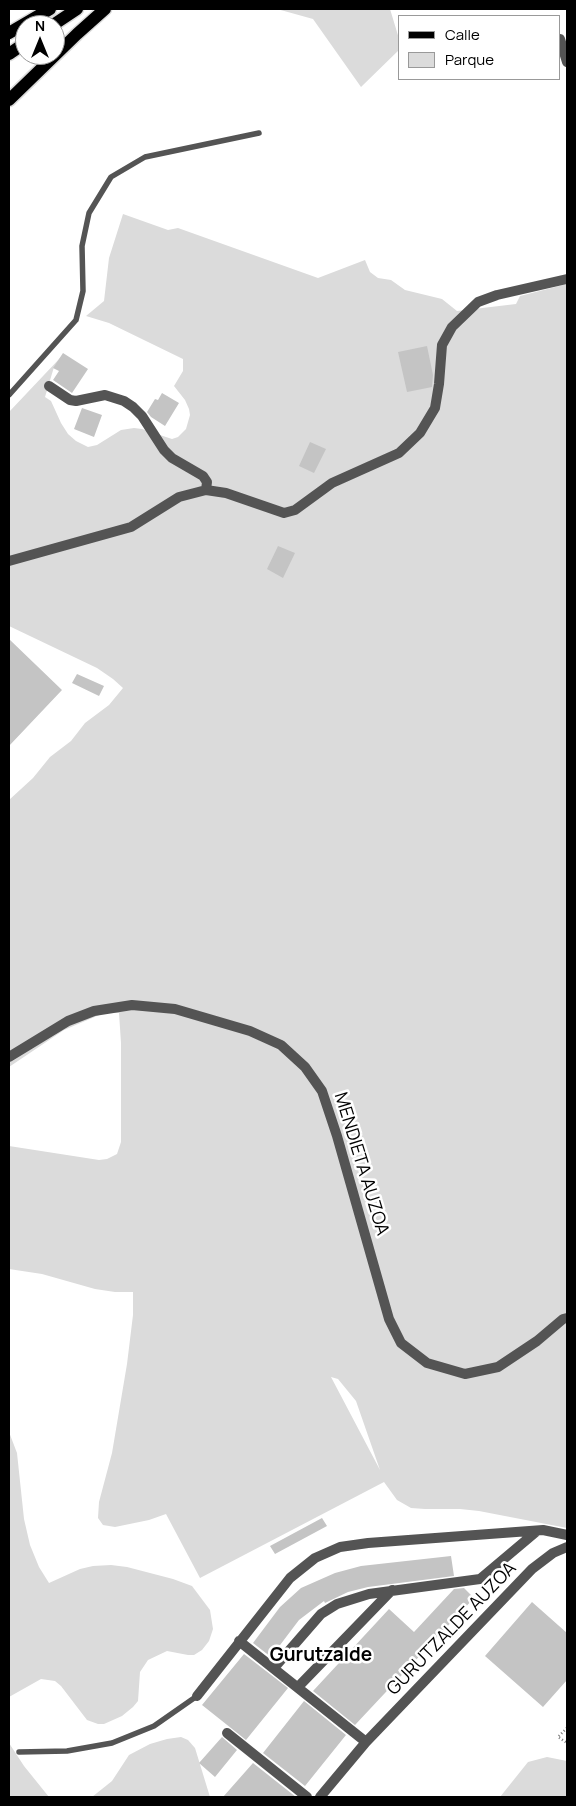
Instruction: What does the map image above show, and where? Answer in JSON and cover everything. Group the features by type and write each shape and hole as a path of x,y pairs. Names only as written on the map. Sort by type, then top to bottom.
{"main road":[{"path":"9,33 50,9"},
{"path":"65,17 77,9"},
{"path":"9,100 77,34 106,9"}],"street":[{"path":"561,42 567,62"},
{"path":"9,561 131,526 179,497 206,490 226,493 284,512 295,510 332,483 399,453 420,433 435,408 442,345 452,327 478,302 497,295 567,279"},
{"path":"49,386 70,400 76,401 105,395 124,401 142,416 164,450 172,458 204,476 207,482 206,490"},
{"name":"MENDIETA AUZOA","path":"9,1057 68,1021 94,1011 132,1005 174,1008 250,1031 281,1046 306,1066 322,1091 337,1136 389,1319 401,1343 427,1363 465,1374 498,1367 567,1318"},
{"name":"GURUTZALDE AUZOA","path":"197,1696 290,1578 315,1558 340,1548 368,1543 537,1530 567,1535"},
{"name":"GURUTZALDE AUZOA","path":"274,1668 321,1614 337,1604 352,1598 392,1590 480,1579 537,1530"},
{"name":"GURUTZALDE AUZOA","path":"320,1797 366,1742 532,1569 553,1553 567,1547"},
{"path":"298,1687 392,1590"},
{"path":"240,1640 366,1742"},
{"path":"227,1733 307,1797"}],"lane":[{"path":"9,395 76,320 83,291 82,246 89,213 111,177 145,157 259,133"},
{"path":"19,1752 67,1751 112,1743 154,1726 197,1696"}],"path":[{"path":"567,1728 558,1737 567,1743"}],"green space":[{"path":"277,9 390,9 398,35 398,51 361,87 313,19"},
{"path":"123,214 168,230 178,228 318,278 365,260 370,272 378,278 391,280 405,290 442,299 457,311 516,304 520,296 567,284 567,1528 479,1511 411,1508 397,1500 384,1482 200,1578 166,1514 149,1520 115,1527 103,1525 98,1518 99,1502 112,1453 127,1364 133,1315 133,1292 95,1289 42,1274 9,1269 9,1146 99,1160 107,1159 117,1154 121,1142 121,1043 119,1013 104,1013 64,1030 9,1067 9,800 33,778 50,757 71,741 85,723 109,705 123,688 97,668 9,626 9,412 61,357 54,367 45,397 51,401 61,423 68,434 76,441 88,447 97,445 121,430 134,428 172,439 178,437 186,429 190,415 189,409 185,400 174,386 183,371 183,359 109,323 86,316 104,301 109,258","holes":["331,1377 338,1379 356,1401 380,1470"]},
{"path":"9,1432 17,1453 24,1519 30,1545 39,1567 49,1583 80,1569 93,1566 111,1565 127,1567 192,1586 210,1610 213,1629 209,1641 202,1650 194,1655 167,1651 148,1660 140,1672 138,1701 122,1716 104,1724 87,1720 55,1681 41,1679 9,1697"},
{"path":"181,1737 188,1740 195,1748 210,1797 92,1797 112,1781 129,1755 150,1744"},
{"path":"9,1743 24,1766 49,1797 9,1797"},
{"path":"547,1757 567,1761 567,1797 500,1797 528,1762"}],"building":[{"path":"427,346 433,375 432,387 407,392 398,352"},
{"path":"63,353 88,369 72,393 53,380 59,371 53,368"},
{"path":"162,393 179,403 165,426 147,412 155,399 158,400"},
{"path":"82,408 102,415 94,437 74,429"},
{"path":"310,442 326,449 314,473 299,466"},
{"path":"278,546 295,553 283,578 267,569"},
{"path":"9,639 62,690 9,746"},
{"path":"77,674 104,686 99,696 72,683"},
{"path":"322,1518 327,1526 275,1554 270,1546"},
{"path":"451,1556 454,1576 368,1587 348,1592 325,1603 324,1601 299,1620 271,1657 253,1643 280,1607 301,1588 335,1573 361,1566"},
{"path":"464,1588 474,1598 355,1725 313,1691 389,1609 414,1632 454,1589"},
{"path":"532,1602 567,1633 567,1680 543,1707 485,1656"},
{"path":"244,1654 288,1688 246,1740 202,1705"},
{"path":"304,1701 346,1735 305,1786 263,1753"},
{"path":"222,1737 237,1750 215,1777 199,1763"},
{"path":"253,1763 296,1797 223,1797"}],"district":[{"name":"Gurutzalde","path":"321,1656"}]}
